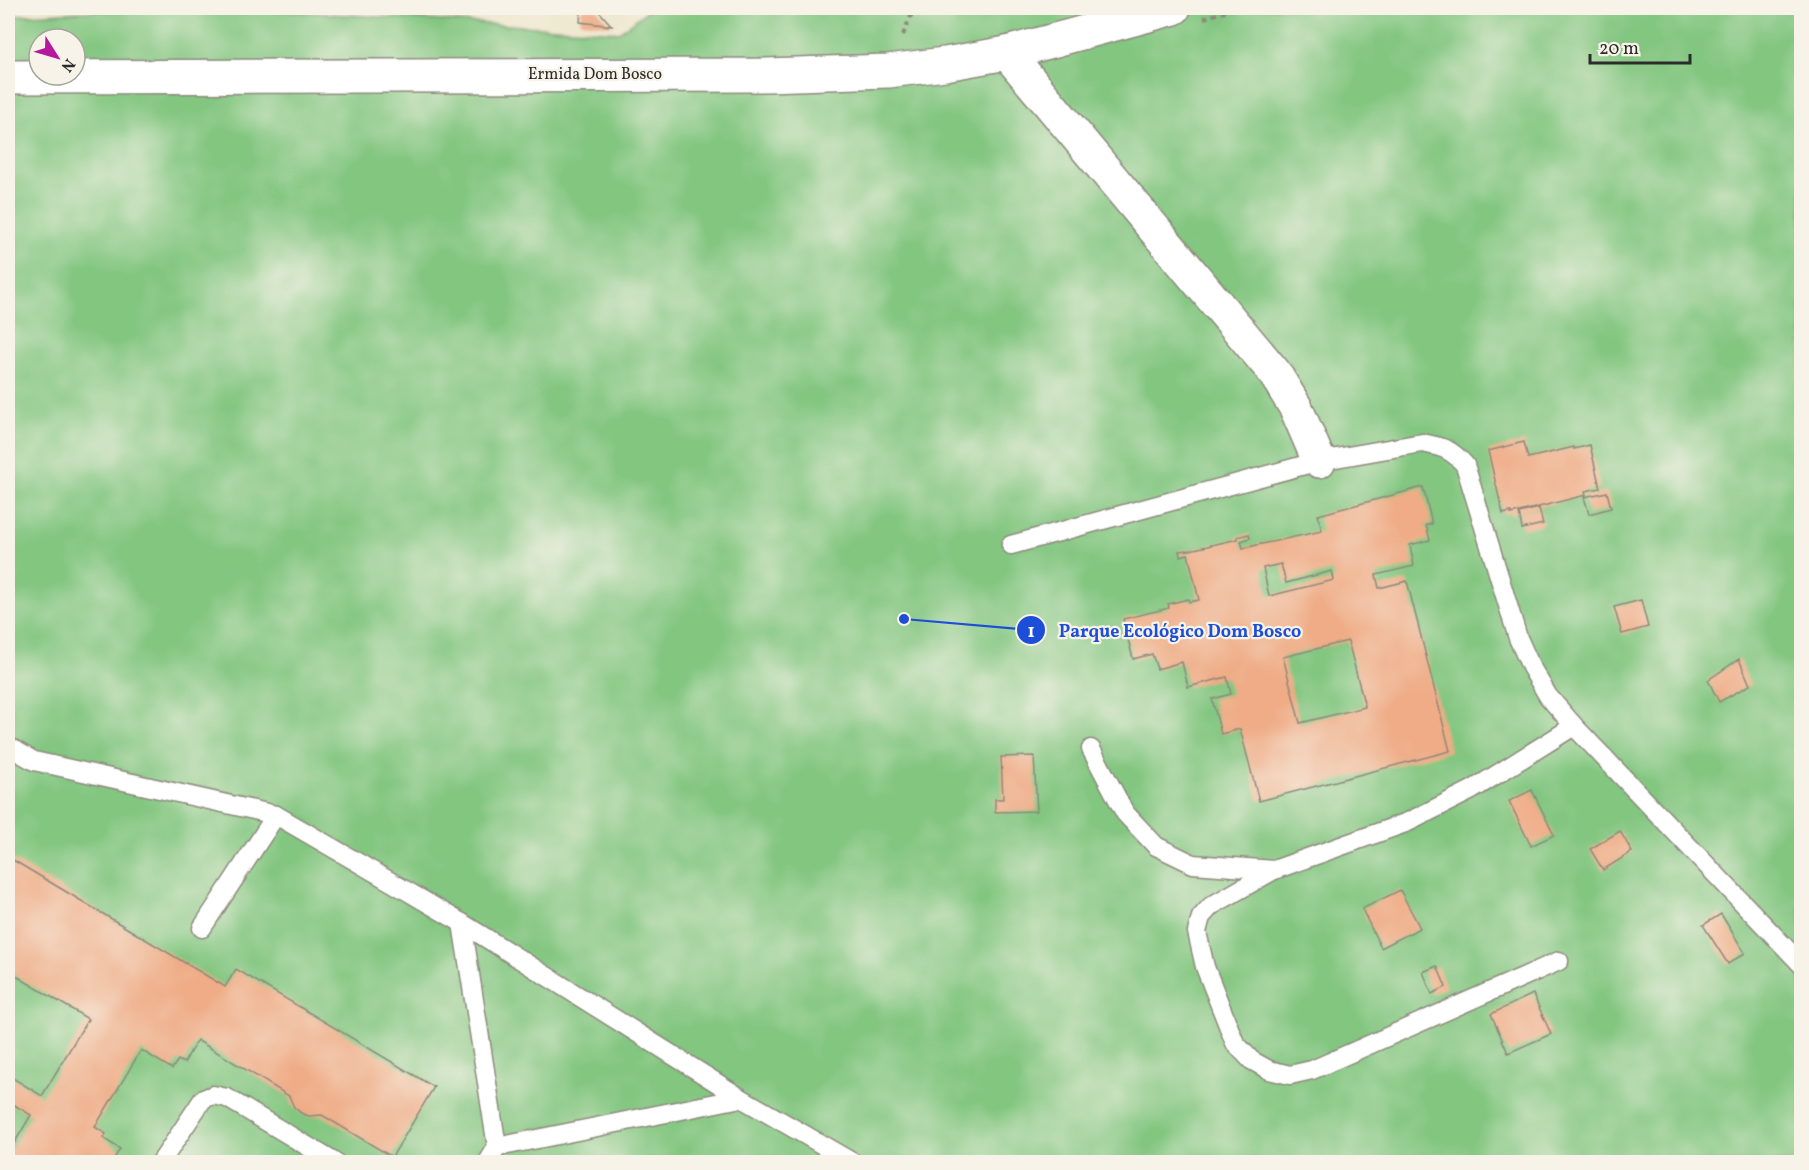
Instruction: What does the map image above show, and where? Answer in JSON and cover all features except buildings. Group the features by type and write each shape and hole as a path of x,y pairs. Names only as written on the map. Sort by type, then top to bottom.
{"street":[{"name":"Ermida Dom Bosco","path":"8,77 766,75 888,71 1008,53 1174,8"},
{"path":"1008,53 1274,372 1296,408 1319,461"}],"lane":[{"path":"1011,545 1319,461 1422,443 1453,452 1465,465 1518,638 1548,696 1802,965"},
{"path":"1559,961 1312,1070 1290,1075 1269,1070 1251,1060 1235,1043 1205,967 1197,932 1201,917 1211,906 1274,870 1408,822 1472,790 1574,726"},
{"path":"8,746 34,761 276,815 462,923 741,1098 852,1162"},
{"path":"1091,749 1125,813 1156,846 1194,864 1274,870"},
{"path":"202,928 276,815"},
{"path":"462,923 492,1155 741,1098"},
{"path":"162,1162 203,1099 213,1095 227,1098 333,1162"}],"green space":[{"path":"154,8 238,8 619,32 651,8 1801,8 1801,1162 8,1162 8,16"}],"place":[{"name":"Parque Ecológico Dom Bosco","path":"904,619"}]}
